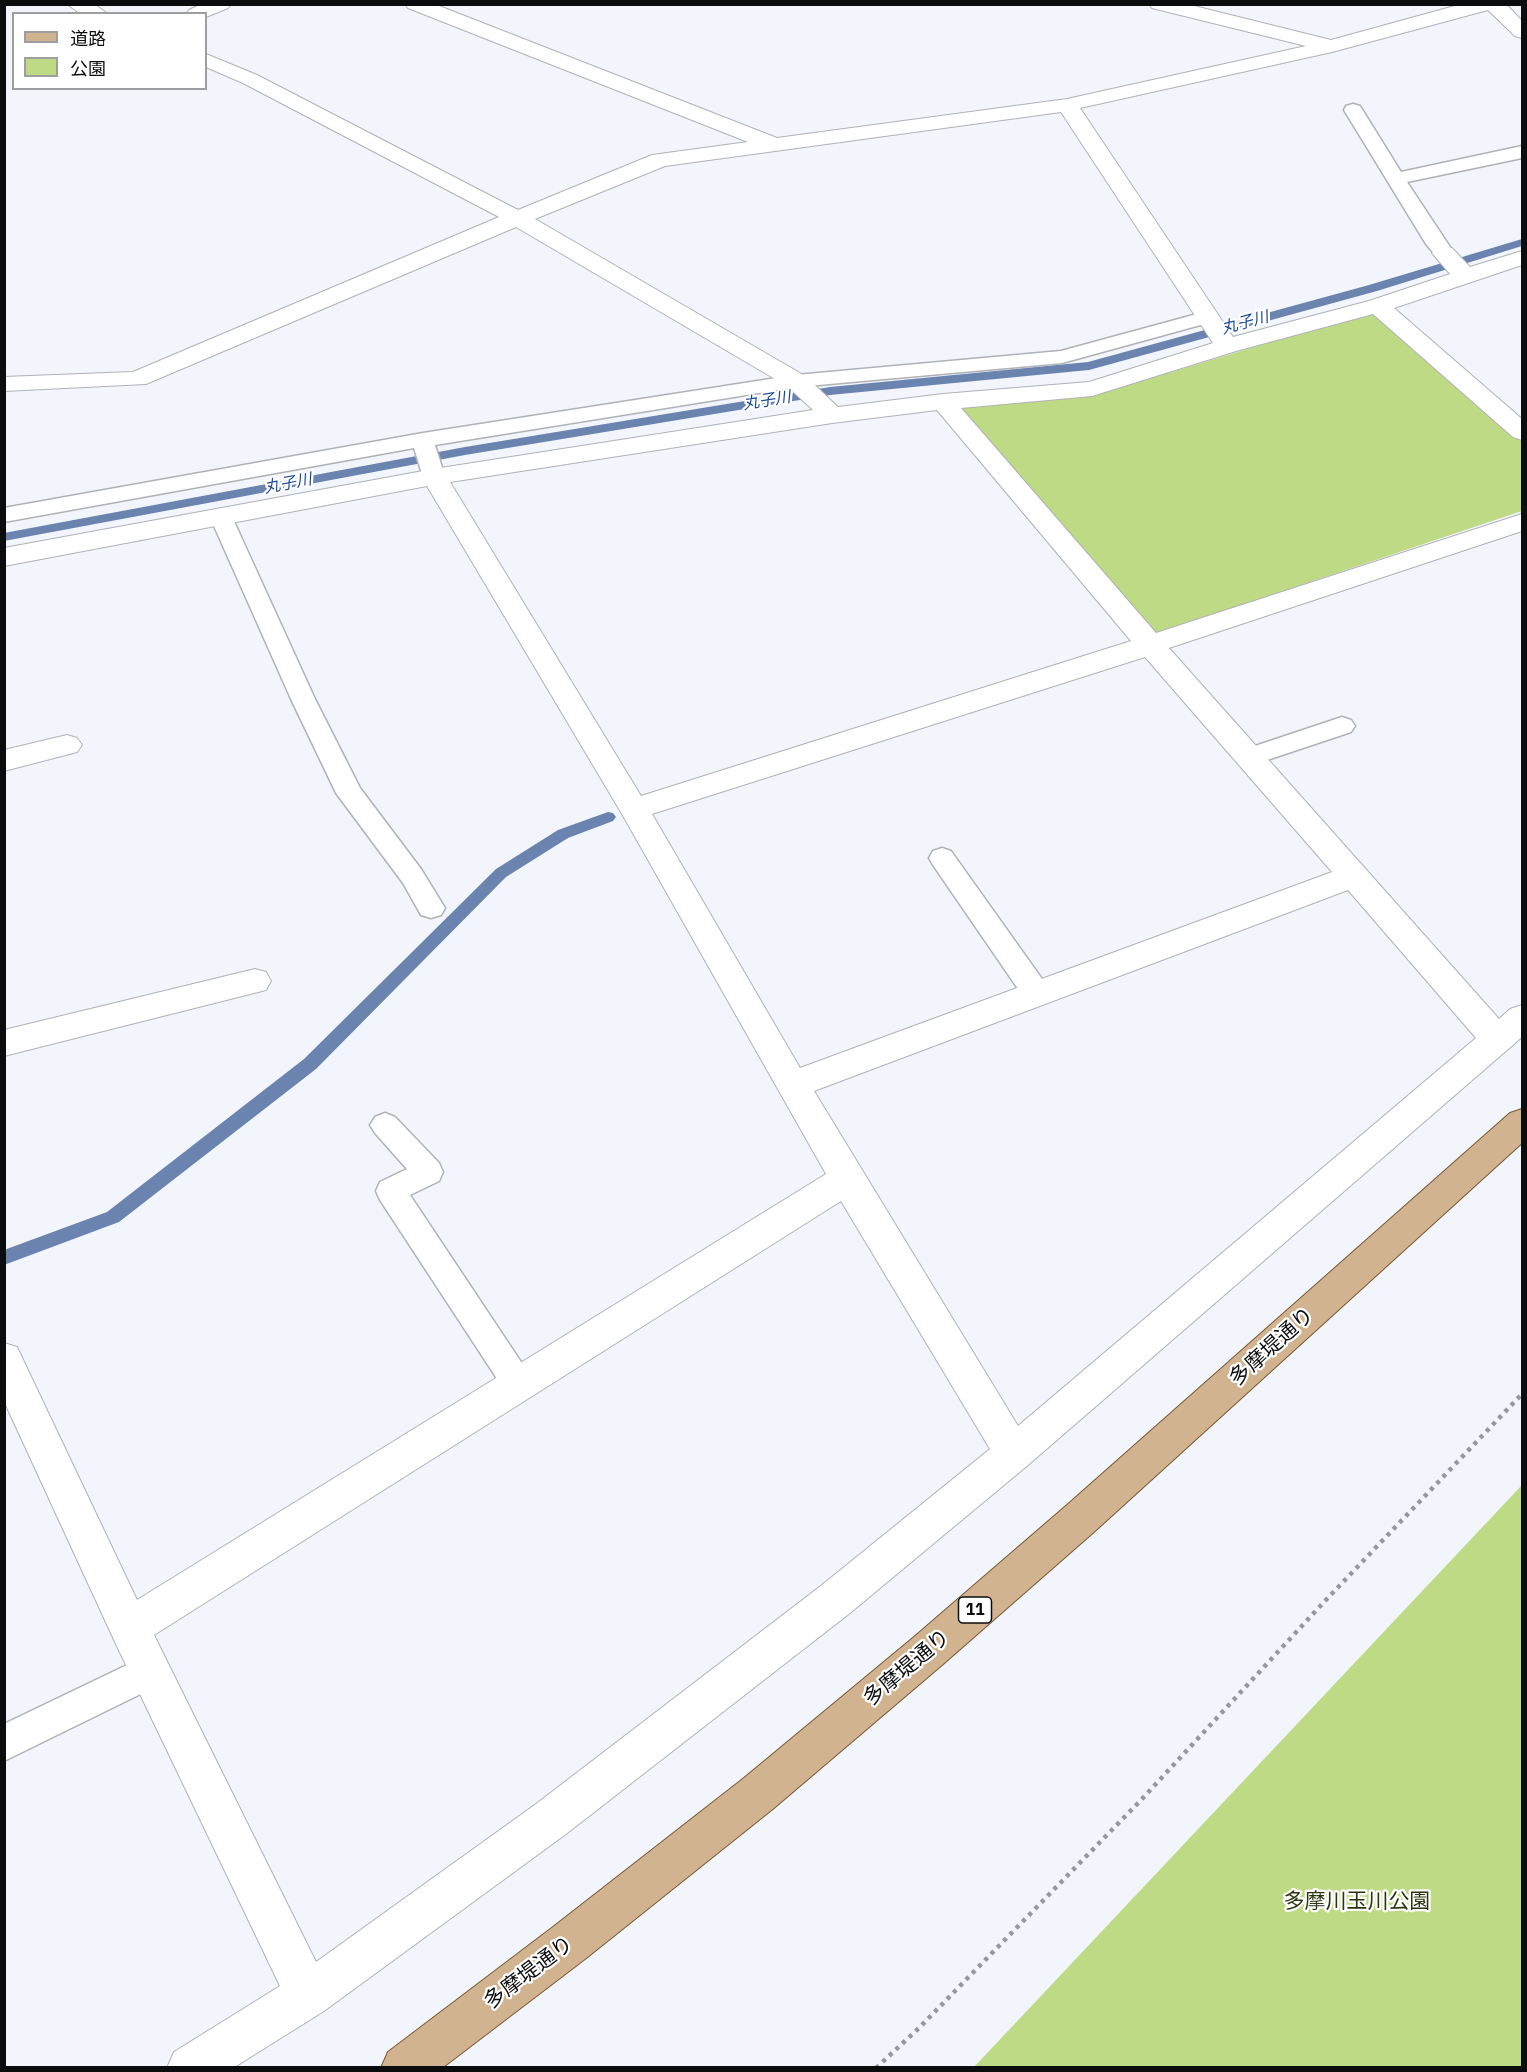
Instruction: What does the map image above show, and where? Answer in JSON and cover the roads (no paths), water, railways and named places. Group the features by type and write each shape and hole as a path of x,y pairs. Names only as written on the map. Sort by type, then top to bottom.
{"main road":[{"name":"多摩堤通り","path":"404,2067 569,1943 741,1808 928,1651 1090,1510 1522,1123"}],"street":[{"path":"77,4 94,12"},
{"path":"201,12 221,4"},
{"path":"415,4 774,144"},
{"path":"1159,4 1332,46"},
{"path":"4,384 137,380 517,218 660,160 1067,105 1332,46 1487,4"},
{"path":"1494,4 1522,32"},
{"path":"207,60 250,79 517,218 799,384 828,412"},
{"path":"1067,105 1217,332"},
{"path":"1444,252 1463,274"},
{"path":"4,557 221,517 433,473 828,412 1092,389 1217,332 1377,306 1463,274 1522,258"},
{"path":"1377,306 1522,432"},
{"path":"190,2067 308,1995 561,1811 836,1599 1014,1453 1510,1028 1354,876 1150,645 943,402"},
{"path":"433,473 634,809 847,1179 1014,1453"},
{"path":"634,809 1150,645 1522,522"},
{"path":"4,761 67,746"},
{"path":"792,1085 1354,876"},
{"path":"4,1043 255,981"},
{"path":"129,1628 847,1179"},
{"path":"4,1359 129,1628 308,1995"}],"lane":[{"path":"1353,110 1436,244 1444,252"},
{"path":"1396,179 1522,152"},
{"path":"4,515 424,443 799,384 1062,357 1217,332"},
{"path":"424,443 433,473"},
{"path":"221,517 303,699 349,793 412,876 431,908"},
{"path":"1249,757 1342,726"},
{"path":"942,858 1037,994"},
{"path":"385,1125 428,1172 391,1191 518,1384"},
{"path":"4,1743 150,1671"}],"waterway":[{"name":"丸子川","path":"4,537 465,451 830,391 1089,366 1373,288 1522,242"},
{"path":"4,1258 113,1217 310,1064 501,873 563,834 608,817"}],"park label":[{"name":"多摩川玉川公園","path":"1357,1902"}]}
